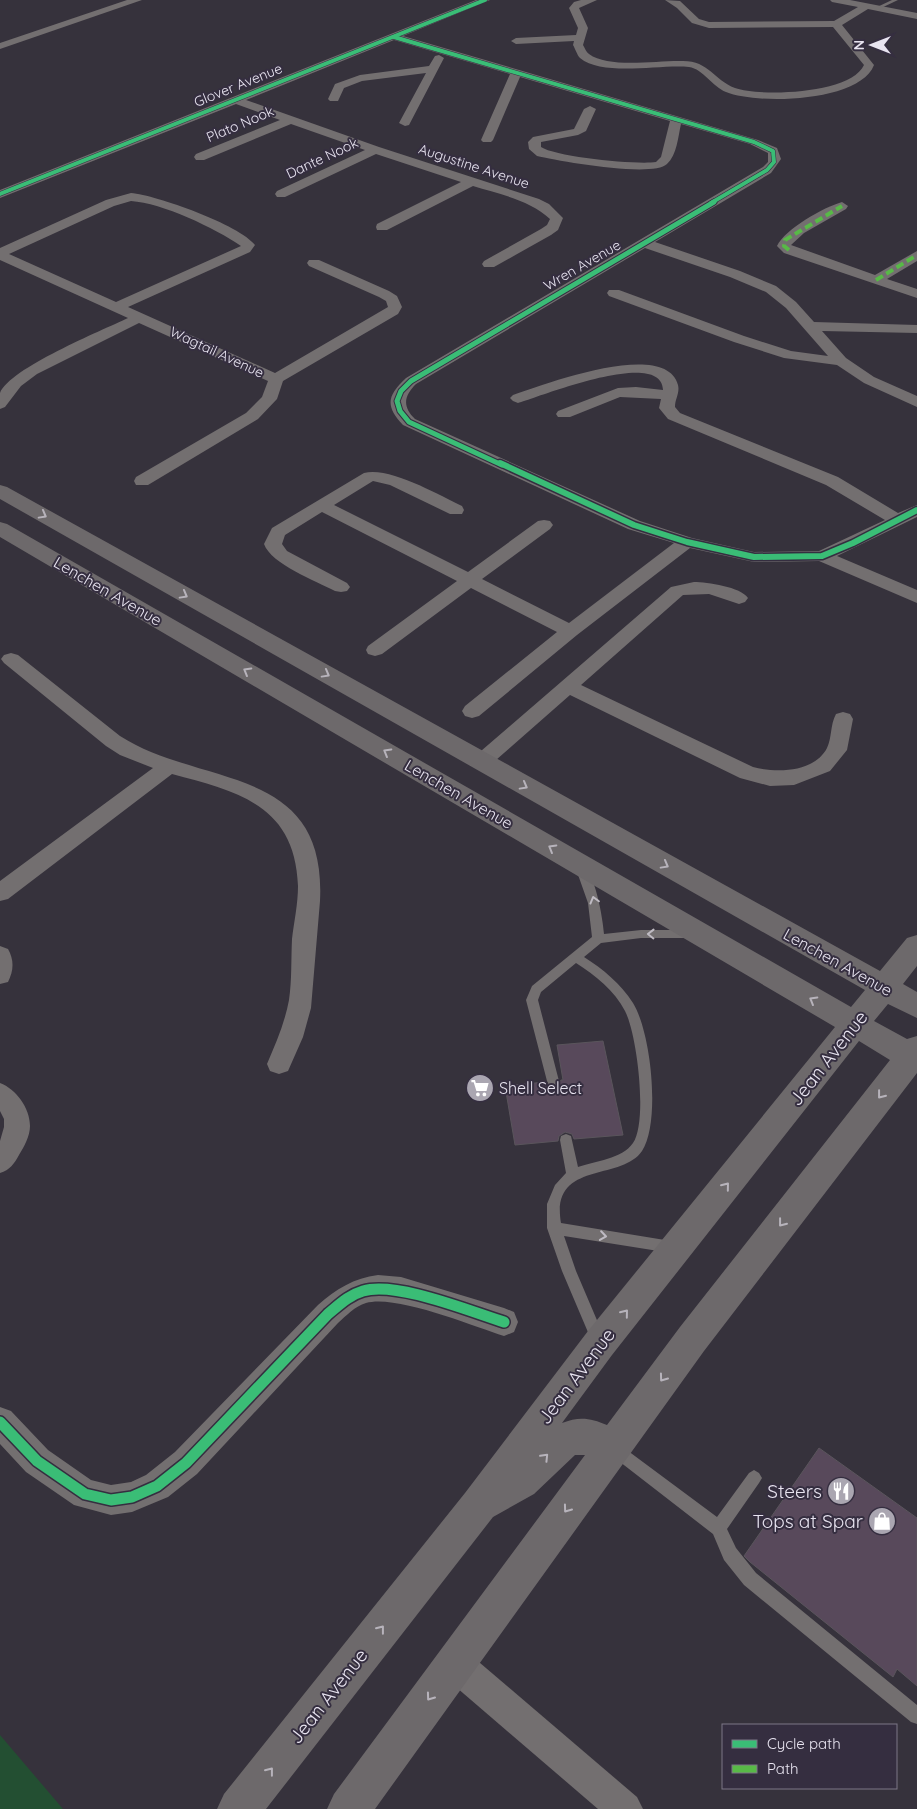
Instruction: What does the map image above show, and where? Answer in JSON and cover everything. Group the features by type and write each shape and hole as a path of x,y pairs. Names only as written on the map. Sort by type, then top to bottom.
{"main road":[{"name":"Lenchen Avenue","path":"0,491 917,1006"},
{"name":"Lenchen Avenue","path":"0,528 855,1024 915,1055"},
{"name":"Jean Avenue","path":"239,1809 478,1506 600,1343 917,946"},
{"path":"349,1809 692,1339 915,1055"},
{"path":"478,1506 523,1479 554,1448 576,1435 598,1438 613,1447"}],"street":[{"path":"0,46 137,0"},
{"name":"Glover Avenue","path":"0,194 486,0"},
{"path":"592,0 577,4 574,8 583,28 577,38 580,52 596,62 612,64 686,63 701,68 734,92 756,94 820,93 840,87 869,68 866,60 836,24"},
{"path":"670,0 681,6 696,22 709,25 836,24 872,7"},
{"path":"836,0 917,16"},
{"name":"Wren Avenue","path":"394,37 754,142 773,151 776,159 775,163 767,170 411,382 401,390 397,399 398,409 409,422 421,428 634,524 687,542 754,557 822,556"},
{"path":"516,41 577,38"},
{"path":"405,123 443,52"},
{"path":"334,99 339,86 349,81 396,72 433,69"},
{"path":"487,140 516,73"},
{"name":"Augustine Avenue","path":"236,100 376,150 535,202 545,206 556,218 553,227 546,232 489,264"},
{"name":"Augustine Avenue","path":"222,105 267,120 291,121"},
{"path":"590,109 582,128 578,132 537,139 534,142 536,148 541,153 554,156 638,166 658,165 665,161 667,157 676,119"},
{"name":"Plato Nook","path":"200,157 291,121"},
{"name":"Dante Nook","path":"281,194 376,150"},
{"path":"382,227 473,181"},
{"path":"0,254 110,203 131,198 145,198 180,210 234,235 248,245 245,249 117,307"},
{"path":"842,206 785,240 784,246 790,250 917,294"},
{"path":"644,243 735,274 771,289 782,296 841,361 878,385 917,402"},
{"name":"Wagtail Avenue","path":"0,254 276,380 269,399 252,416 142,480"},
{"path":"876,280 917,255"},
{"path":"276,380 393,311 395,307 392,299 384,294 314,263"},
{"path":"614,293 789,355 841,361"},
{"path":"0,404 16,384 32,371 140,317"},
{"path":"809,326 917,329"},
{"path":"518,398 605,372 646,368 664,375 672,387 667,408 674,416 832,481 897,520"},
{"path":"564,414 618,394 636,392 671,395"},
{"path":"341,587 275,550 273,544 278,532 365,477 376,476 408,486 456,510"},
{"path":"321,505 570,631"},
{"path":"822,556 853,543 917,510"},
{"path":"374,650 544,524"},
{"path":"472,711 570,631 687,542"},
{"path":"822,556 917,597"},
{"path":"481,762 677,591 694,586 711,587 739,598"},
{"path":"11,659 120,746 144,758 244,789 264,800 282,815 295,831 304,854 308,880 302,989 291,1037 279,1064"},
{"path":"568,686 747,773 770,779 794,778 823,766 837,750 843,719"},
{"path":"0,893 169,766"},
{"path":"0,955 2,960 0,975"},
{"path":"0,1094 18,1117 18,1131 12,1147 0,1162"},
{"path":"0,1422 37,1461 85,1494 111,1500 132,1497 157,1486 186,1463 328,1314 359,1290 390,1288 401,1290 504,1322"},
{"path":"454,1663 625,1809"}],"lane":[{"path":"872,7 896,0"},
{"path":"579,863 592,894 596,910 598,939"},
{"path":"553,1081 534,1012 532,1000 536,989 598,939 641,934 700,934"},
{"path":"576,956 606,978 616,988 631,1010 638,1034 646,1088 645,1127 639,1146 623,1158 564,1181 558,1189 553,1207 554,1228 600,1343"},
{"path":"566,1140 573,1176"},
{"path":"554,1228 677,1248"},
{"path":"613,1447 719,1528 730,1554 750,1579 917,1716"},
{"path":"719,1528 754,1478"}],"green space":[{"path":"0,1735 63,1809 0,1809"}],"building":[{"path":"603,1041 623,1135 574,1139 572,1134 565,1132 559,1136 558,1141 515,1145 505,1086 545,1082 549,1087 557,1087 561,1080 563,1080 557,1045"},
{"path":"819,1448 917,1518 917,1686 897,1669 893,1677 744,1556"}],"marked path":[{"path":"789,250 784,246 785,240 842,206"},
{"path":"876,280 917,255"}],"cycle path":[{"path":"0,194 485,0"},
{"path":"394,37 754,142 773,151 775,157 773,164 767,170 411,381 401,391 397,401 400,411 409,422 634,525 687,542 754,557 822,556 853,543 917,510"},
{"path":"0,1422 37,1461 85,1494 111,1500 132,1497 157,1486 186,1463 328,1314 345,1300 361,1291 378,1288 401,1290 504,1322"}],"place":[{"name":"Shell Select","path":"480,1088"},
{"name":"Steers","path":"841,1491"},
{"name":"Tops at Spar","path":"882,1521"}]}
